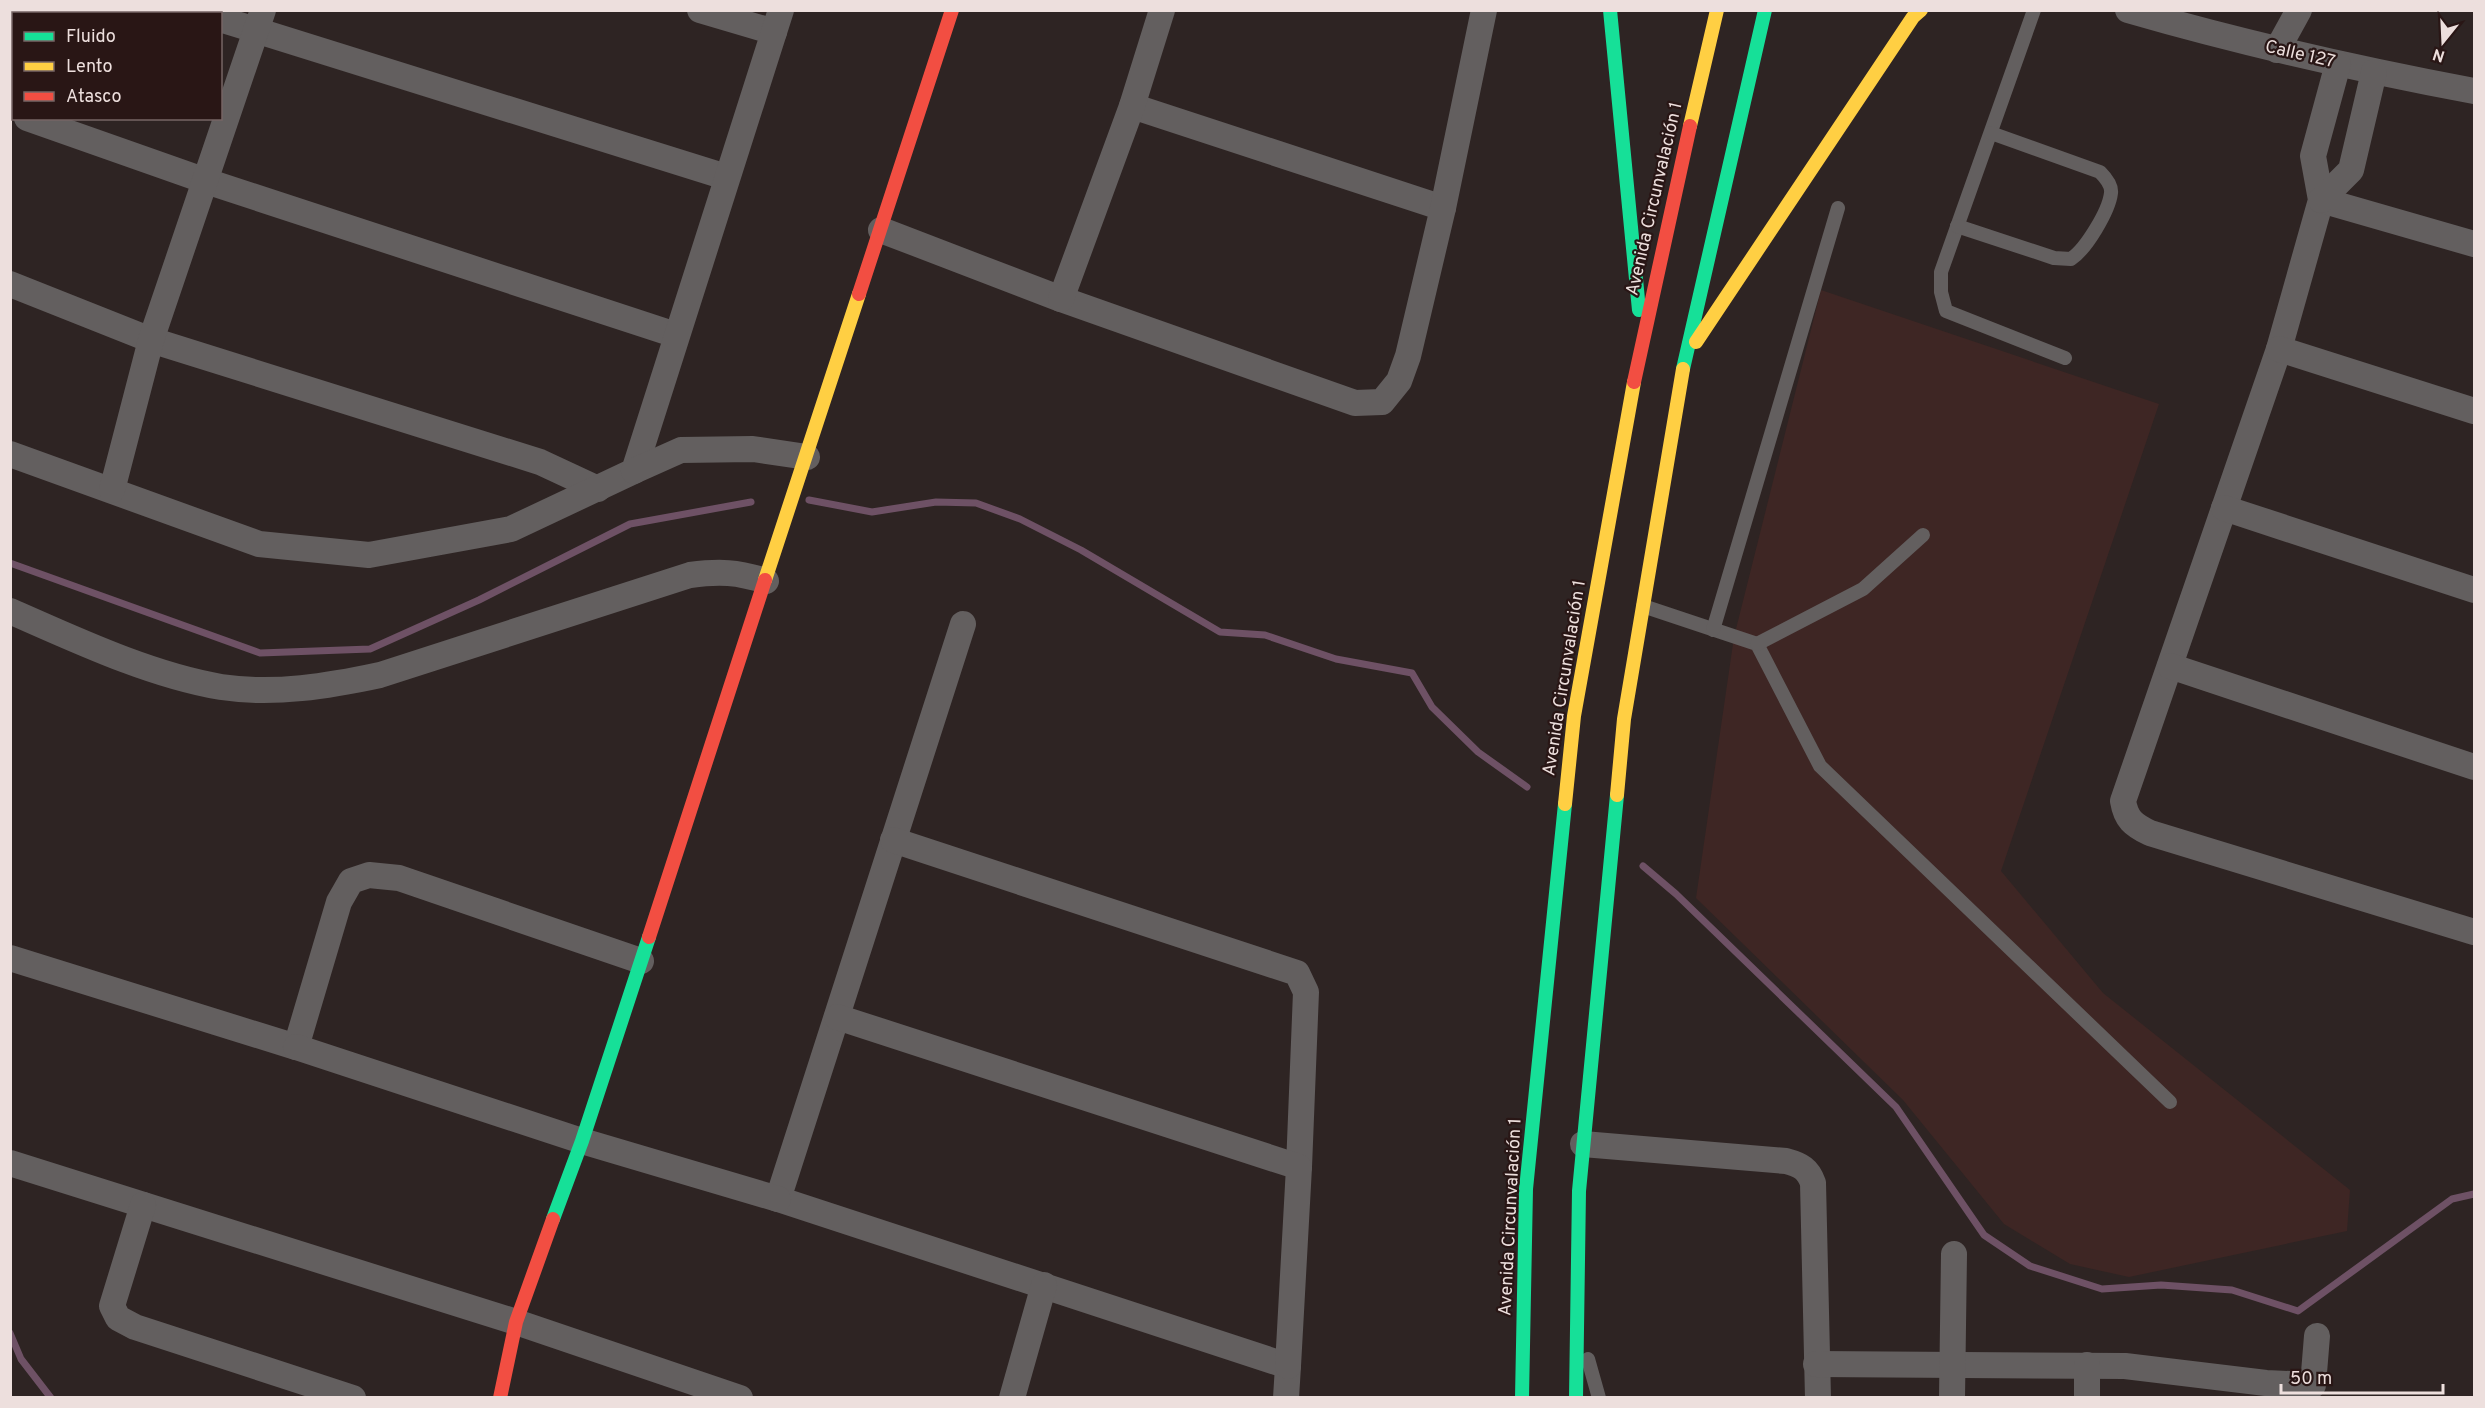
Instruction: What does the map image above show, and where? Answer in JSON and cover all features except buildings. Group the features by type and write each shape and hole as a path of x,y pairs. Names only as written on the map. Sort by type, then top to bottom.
{"main road":[{"path":"500,1398 516,1322 582,1141 952,10"},
{"path":"1610,10 1642,339"},
{"name":"Avenida Circunvalación 1","path":"1521,1398 1526,1189 1574,716 1642,339 1717,10"},
{"path":"1576,1398 1579,1191 1624,719 1685,359 1765,10"},
{"path":"1685,359 1915,13"}],"street":[{"path":"633,471 777,21 700,10"},
{"path":"1061,299 1132,106 1162,10"},
{"path":"881,230 1061,299 1355,404 1382,402 1399,381 1408,356 1443,208 1484,10"},
{"name":"Calle 127","path":"2128,10 2198,20 2277,50 2374,72 2475,91"},
{"path":"2277,50 2299,10"},
{"path":"222,19 259,21 726,177"},
{"path":"112,490 151,340 259,21"},
{"path":"2338,64 2313,156 2321,200 2279,349 2123,801 2126,813 2134,825 2150,833 2475,932"},
{"path":"2321,200 2351,170 2374,72"},
{"path":"1132,106 1443,208"},
{"path":"33,120 206,181 676,335"},
{"path":"2321,200 2475,244"},
{"path":"10,284 151,340 540,462 598,489"},
{"path":"2279,349 2475,411"},
{"path":"10,454 259,544 369,555 511,529 681,450 753,449 807,457"},
{"path":"2224,508 2475,590"},
{"path":"10,610 94,648 181,677 222,687 283,689 347,682 380,675 690,575 721,571 766,580"},
{"path":"778,1199 963,624"},
{"path":"2170,666 2475,766"},
{"path":"892,840 1297,973 1306,992 1286,1398"},
{"path":"296,1047 339,902 351,881 369,874 399,878 641,961"},
{"path":"10,958 296,1047 582,1141 778,1199 1288,1366"},
{"path":"837,1017 1299,1167"},
{"path":"1583,1144 1786,1161 1800,1165 1809,1173 1812,1184 1818,1398"},
{"path":"10,1163 516,1322 728,1396"},
{"path":"143,1205 112,1306 118,1318 135,1327 353,1398"},
{"path":"1952,1398 1954,1254"},
{"path":"1012,1398 1044,1285"},
{"path":"1816,1364 2125,1366 2266,1390 2313,1385 2317,1336"},
{"path":"2087,1365 2087,1398"}],"lane":[{"path":"2034,10 1941,272 1941,292 1946,311 2065,357"},
{"path":"1957,226 2054,258 2071,259 2090,241 2111,195 2110,186 2100,172 1991,133"},
{"path":"1713,630 1838,208"},
{"path":"1757,644 1863,589 1923,535"},
{"path":"1643,606 1757,644 1820,766 2170,1102"},
{"path":"1577,1317 1599,1398"}],"shaded area":[{"path":"1821,290 2159,404 2001,871 2103,993 2350,1190 2347,1231 2129,1277 2070,1264 2004,1224 1903,1100 1696,898 1734,637"}],"waterway":[{"path":"809,500 872,512 936,502 976,503 1020,519 1081,550 1220,632 1265,635 1336,659 1412,673 1432,707 1478,752 1527,787"},
{"path":"10,563 260,653 370,649 479,600 630,524 751,502"},
{"path":"1643,866 1676,894 1896,1107 1984,1235 2030,1266 2102,1289 2161,1285 2232,1290 2298,1311 2452,1199 2474,1194"},
{"path":"10,1333 21,1359 51,1398"}],"traffic: fast":[{"path":"1610,10 1639,310"},
{"path":"1683,369 1765,10"},
{"path":"1576,1398 1579,1191 1617,795"},
{"path":"1522,1398 1526,1189 1565,804"},
{"path":"553,1219 582,1141 649,937"}],"traffic: slow":[{"path":"1690,126 1717,10"},
{"path":"1696,342 1913,17 1921,10"},
{"path":"765,580 859,294"},
{"path":"1617,795 1624,719 1683,369"},
{"path":"1565,804 1574,716 1634,382"}],"traffic: jam":[{"path":"859,294 952,10"},
{"path":"1634,382 1690,126"},
{"path":"649,937 765,580"},
{"path":"500,1398 516,1322 553,1219"}]}
